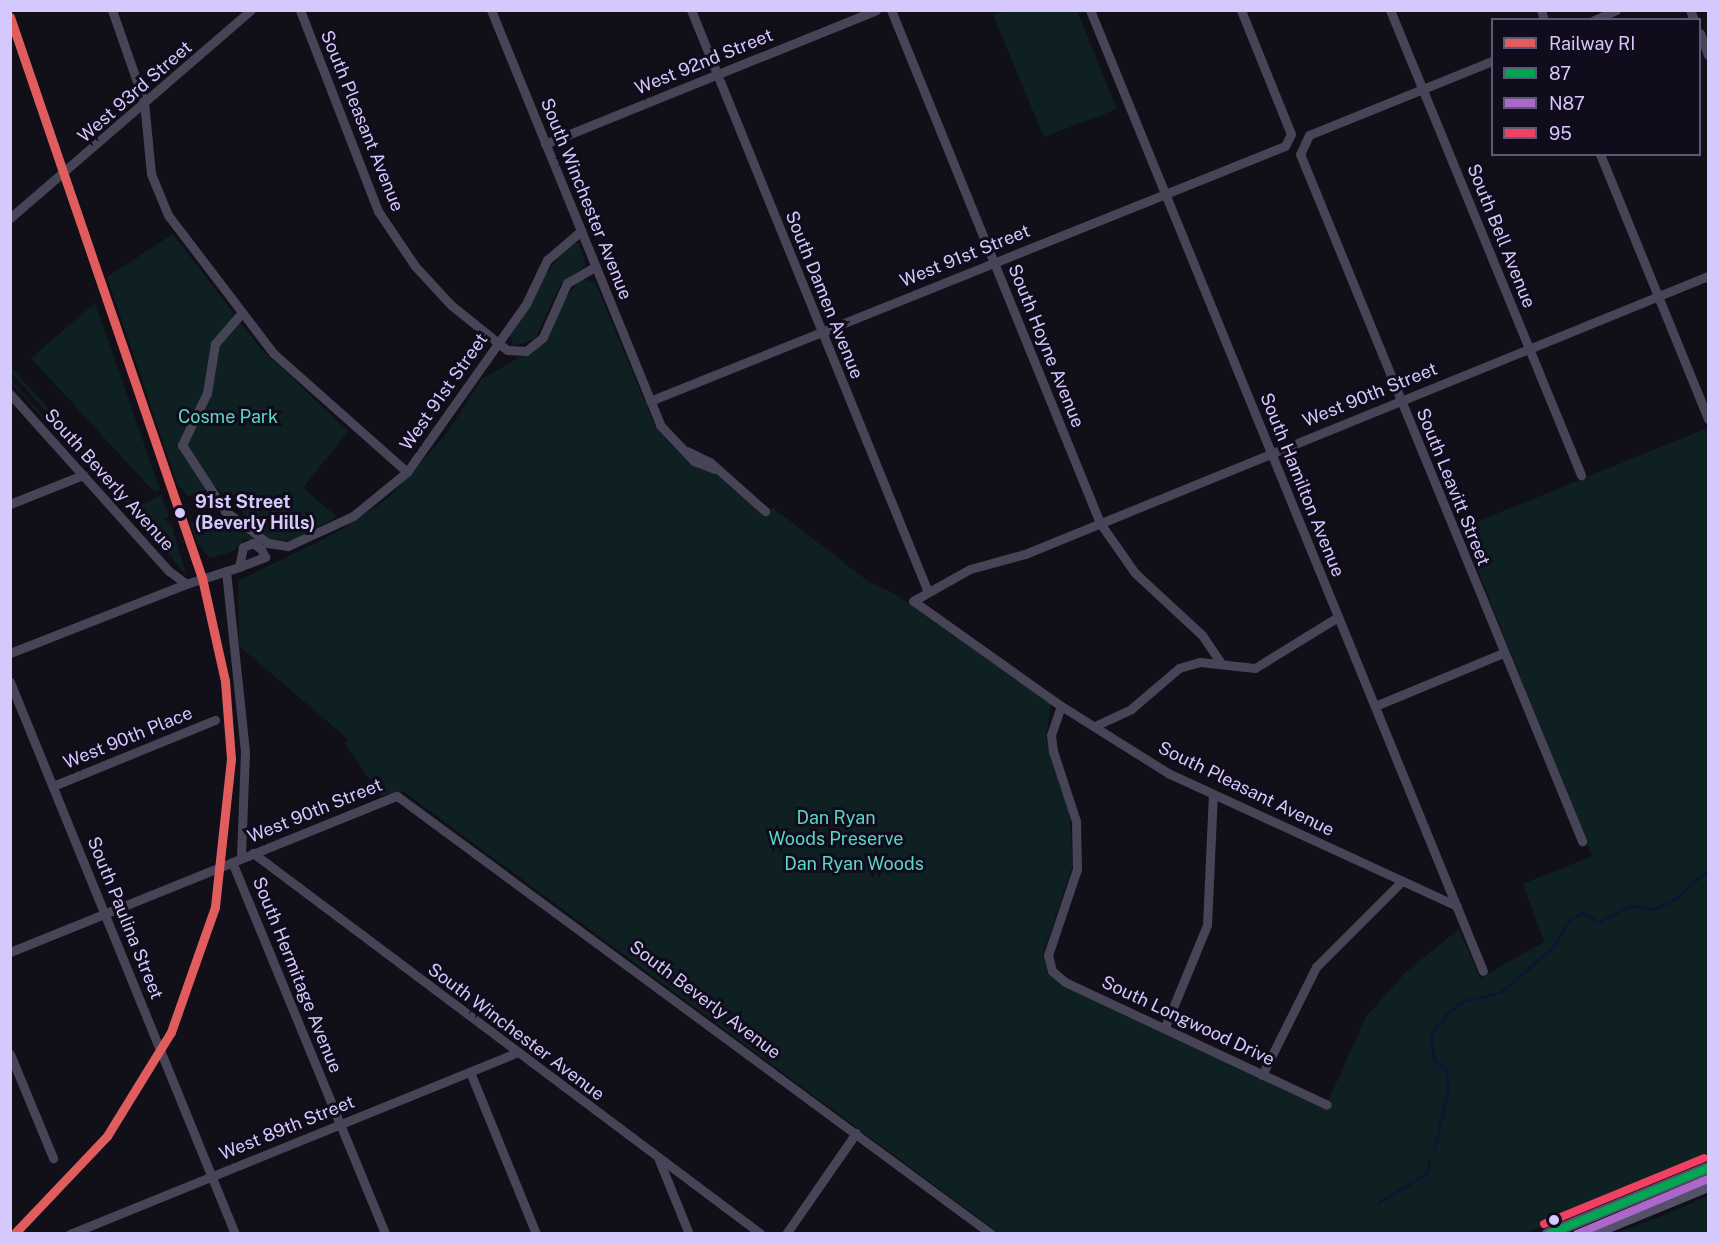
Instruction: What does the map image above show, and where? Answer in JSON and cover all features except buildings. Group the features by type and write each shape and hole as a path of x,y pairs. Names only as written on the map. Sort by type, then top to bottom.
{"main road":[{"path":"1548,1233 1708,1168"},
{"path":"1591,1233 1708,1186"}],"street":[{"path":"112,10 144,102 157,196 239,316 308,388 407,472"},
{"name":"West 93rd Street","path":"10,218 251,10"},
{"name":"South Pleasant Avenue","path":"300,10 388,228 451,304 498,344"},
{"name":"South Winchester Avenue","path":"491,10 650,401"},
{"name":"South Damen Avenue","path":"691,10 928,592"},
{"name":"West 92nd Street","path":"545,144 876,10"},
{"name":"South Hoyne Avenue","path":"891,10 1100,523 1135,573 1202,635 1220,662"},
{"name":"South Hamilton Avenue","path":"1090,10 1483,971"},
{"name":"West 91st Street","path":"650,401 1165,193 1289,140 1241,10"},
{"name":"South Bell Avenue","path":"1390,10 1581,475"},
{"path":"1598,18 1616,10"},
{"path":"1701,36 1708,55"},
{"path":"1423,89 1491,61"},
{"name":"South Leavitt Street","path":"1423,89 1309,135 1302,144 1300,154 1582,841"},
{"path":"1601,156 1708,419"},
{"name":"West 91st Street","path":"239,316 215,344 207,393 182,437 217,501 268,543 280,547 309,539 371,503 407,472 498,344 547,260 581,231"},
{"path":"498,344 517,353 537,343 567,283 595,267"},
{"name":"West 90th Street","path":"913,601 979,565 1025,554 1708,276"},
{"name":"South Beverly Avenue","path":"10,394 168,571 186,584"},
{"path":"650,401 660,425 685,450 715,469 765,511"},
{"path":"10,504 83,475"},
{"path":"10,653 186,584 239,567 265,556 257,545 248,543 240,552 239,567"},
{"name":"South Hermitage Avenue","path":"226,571 244,731 237,860 385,1233"},
{"name":"South Pleasant Avenue","path":"913,601 1061,706 1168,773 1400,883 1457,906"},
{"path":"1095,726 1131,709 1179,668 1220,662 1246,669 1266,664 1338,617"},
{"path":"1375,706 1503,653"},
{"name":"South Paulina Street","path":"10,682 235,1233"},
{"name":"South Longwood Drive","path":"1061,706 1051,735 1053,751 1076,821 1077,869 1048,955 1053,971 1065,982 1327,1105"},
{"name":"West 90th Place","path":"52,786 215,720"},
{"path":"1165,1027 1207,925 1213,794"},
{"name":"West 90th Street","path":"10,952 397,796"},
{"name":"South Beverly Avenue","path":"397,796 991,1233"},
{"name":"South Winchester Avenue","path":"253,853 515,1053 761,1233"},
{"path":"1262,1075 1316,967 1400,883"},
{"name":"West 89th Street","path":"70,1233 83,1231 515,1053"},
{"path":"10,1054 53,1158"},
{"path":"470,1072 536,1233"},
{"path":"786,1233 856,1133"},
{"path":"659,1160 689,1233"}],"green space":[{"path":"1004,11 1077,11 1117,109 1044,137 993,15"},
{"name":"Cosme Park","path":"173,234 260,348 348,431 303,488 337,517 293,540 271,541 216,487 188,496 177,484 107,277"},
{"path":"572,242 579,244 586,266 561,283 535,339 514,346 510,336 545,275"},
{"name":"Dan Ryan Woods","path":"581,279 595,282 655,426 692,463 719,475 763,515 773,508 869,582 895,594 1051,704 1046,738 1069,811 1073,865 1043,954 1048,974 1325,1108 1366,1017 1406,972 1459,929 1480,978 1544,942 1523,884 1592,856 1461,528 1708,428 1708,1160 1526,1233 999,1233 403,791 381,796 344,742 349,740 239,646 238,581 338,532 388,498 445,436 482,379 547,341 562,302"},
{"path":"95,303 160,490 154,492 31,358"},
{"path":"10,366 131,501 128,504 11,372"},
{"path":"10,379 95,473 123,505 11,383"},
{"path":"161,495 169,517 164,519 172,526 186,575 133,509"},
{"path":"210,516 258,541 244,539 234,551 210,558 197,543 190,523"},
{"path":"1708,1196 1708,1233 1617,1233 1656,1218"}],"waterway":[{"path":"1434,1149 1448,1090 1446,1070 1434,1060 1431,1034 1448,1013 1461,1002 1501,992 1553,947 1570,919 1583,913 1598,922 1630,906 1654,909 1675,899 1708,870"},
{"path":"1378,1203 1427,1173 1429,1160"}],"rail line":[{"name":"RI","path":"10,17 202,578 225,681 231,759 215,907 171,1032 107,1136 14,1234"}],"transit line":[{"name":"95","path":"1544,1224 1704,1158"},
{"name":"87","path":"1549,1234 1708,1168"},
{"name":"N87","path":"1577,1234 1708,1179"}],"place":[{"name":"91st Street (Beverly Hills)","path":"180,513"}],"park label":[{"name":"Dan Ryan Woods Preserve","path":"836,829"}]}
